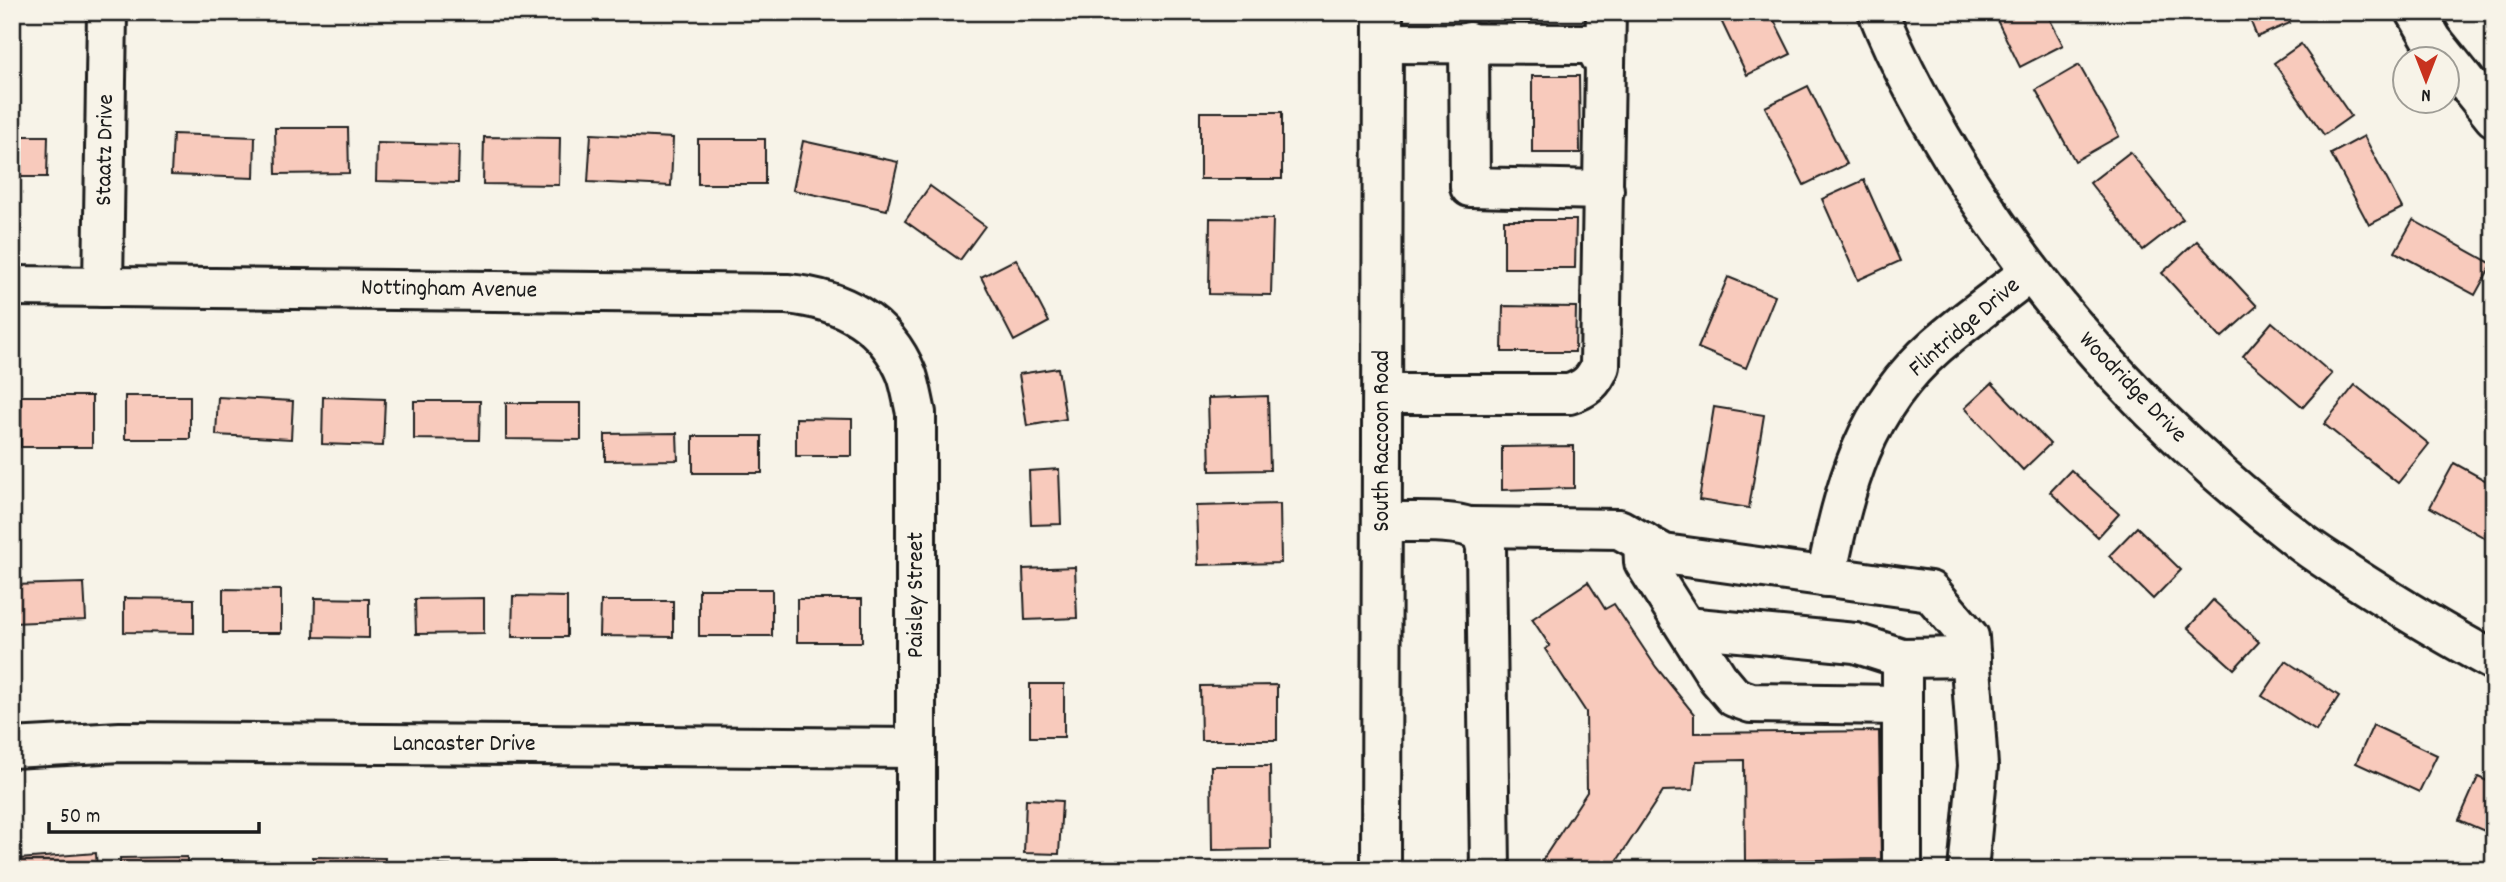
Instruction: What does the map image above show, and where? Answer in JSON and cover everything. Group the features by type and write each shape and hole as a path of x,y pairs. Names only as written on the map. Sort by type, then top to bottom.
{"street":[{"name":"Staatz Drive","path":"103,287 107,12"},
{"path":"1383,394 1569,394 1591,383 1600,366 1606,12"},
{"name":"Woodridge Drive","path":"1878,12 1913,87 1947,149 2001,232 2060,311 2117,376 2209,467 2302,543 2416,618 2494,661"},
{"path":"2416,12 2433,41 2494,117"},
{"path":"1383,28 1469,43 1587,44 1595,48 1605,65"},
{"name":"South Raccoon Road","path":"1381,870 1383,28"},
{"path":"1469,43 1470,187 1604,190"},
{"name":"Flintridge Drive","path":"1826,577 1841,504 1855,461 1894,392 1937,345 2030,272"},
{"name":"Nottingham Avenue","path":"12,286 787,294 826,299 852,310 877,330"},
{"name":"Paisley Street","path":"877,330 899,358 916,413 916,870"},
{"path":"1383,522 1470,527 1619,529 1664,554 1930,592 1969,637 1978,766 1968,870"},
{"path":"1470,527 1482,534 1486,547 1490,870"},
{"path":"1643,542 1644,562 1718,678 1734,697 1751,704 1902,705"},
{"path":"1686,627 1855,643 1902,658 1971,657"},
{"path":"1902,658 1902,870"},
{"name":"Lancaster Drive","path":"12,748 134,742 916,748"}],"building":[{"path":"439,12 439,13 365,14"},
{"path":"558,12 611,12 610,20 558,18"},
{"path":"1049,12 1122,12 1122,15 1049,16"},
{"path":"1717,12 1770,12 1791,54 1747,75"},
{"path":"1993,12 2046,12 2063,45 2020,67"},
{"path":"2247,12 2285,12 2290,23 2257,37"},
{"path":"2301,44 2351,116 2324,135 2274,63"},
{"path":"2079,65 2119,136 2075,161 2036,90"},
{"path":"1532,76 1579,76 1580,153 1532,153"},
{"path":"1808,86 1847,164 1804,185 1765,107"},
{"path":"1200,112 1282,112 1282,179 1200,179"},
{"path":"275,128 348,128 349,173 276,174"},
{"path":"173,134 255,137 254,178 171,175"},
{"path":"591,134 673,138 671,186 588,182"},
{"path":"12,136 48,136 47,177 12,177"},
{"path":"2364,136 2402,208 2369,225 2331,154"},
{"path":"484,137 560,138 559,185 483,184"},
{"path":"698,139 765,139 765,184 698,184"},
{"path":"803,141 898,162 887,210 793,190"},
{"path":"377,143 459,145 458,183 376,181"},
{"path":"2130,152 2183,219 2143,250 2090,183"},
{"path":"1864,180 1900,261 1858,280 1822,199"},
{"path":"930,186 985,226 960,260 905,221"},
{"path":"1210,218 1273,219 1271,295 1209,294"},
{"path":"1504,220 1576,220 1575,268 1504,268"},
{"path":"2413,220 2492,264 2475,295 2395,252"},
{"path":"2197,241 2257,306 2221,338 2162,273"},
{"path":"1016,259 1049,322 1014,341 981,277"},
{"path":"1728,277 1775,296 1746,368 1698,348"},
{"path":"1503,306 1576,307 1575,352 1502,352"},
{"path":"2272,322 2332,374 2303,407 2243,356"},
{"path":"1058,368 1066,419 1027,426 1019,374"},
{"path":"1992,383 2050,444 2023,470 1965,408"},
{"path":"2355,385 2429,444 2398,483 2324,424"},
{"path":"21,396 92,396 92,447 21,447"},
{"path":"125,396 190,396 190,439 125,439"},
{"path":"1268,396 1270,470 1210,471 1208,398"},
{"path":"218,397 293,401 291,439 216,435"},
{"path":"323,397 385,399 383,446 322,444"},
{"path":"414,401 480,401 479,440 414,439"},
{"path":"506,403 581,403 581,440 506,439"},
{"path":"1714,407 1764,415 1749,508 1699,500"},
{"path":"796,418 852,419 852,456 796,456"},
{"path":"677,433 678,460 605,461 605,434"},
{"path":"693,436 762,436 762,473 693,473"},
{"path":"1574,446 1574,488 1502,490 1502,447"},
{"path":"2454,463 2494,485 2494,543 2430,507"},
{"path":"1059,469 1061,524 1031,525 1029,471"},
{"path":"2071,470 2119,514 2098,537 2050,492"},
{"path":"1280,504 1281,563 1198,565 1196,506"},
{"path":"2137,527 2181,570 2153,599 2109,556"},
{"path":"1075,567 1077,618 1025,620 1023,569"},
{"path":"1588,582 1605,609 1614,604 1656,667 1694,714 1694,733 1879,731 1881,859 1745,861 1744,760 1696,761 1693,790 1663,791 1611,870 1536,870 1587,792 1586,712 1545,649 1550,646 1532,619"},
{"path":"84,583 86,620 12,623 12,585"},
{"path":"223,589 281,590 281,633 223,633"},
{"path":"699,589 772,589 772,636 699,636"},
{"path":"513,596 567,597 567,637 512,637"},
{"path":"124,598 194,599 194,633 124,632"},
{"path":"315,598 369,599 369,638 314,637"},
{"path":"484,598 484,633 416,634 415,599"},
{"path":"797,599 862,599 862,642 797,642"},
{"path":"2213,600 2259,642 2234,669 2188,628"},
{"path":"601,601 673,601 673,637 600,636"},
{"path":"2286,661 2339,696 2316,731 2262,696"},
{"path":"1030,684 1064,684 1064,737 1030,737"},
{"path":"1277,685 1277,740 1201,740 1200,686"},
{"path":"2373,725 2437,755 2419,792 2356,763"},
{"path":"1211,766 1270,766 1271,849 1212,850"},
{"path":"2478,777 2494,784 2494,835 2459,820"},
{"path":"1026,799 1062,801 1059,854 1024,853"},
{"path":"96,853 97,870 20,870 19,859"},
{"path":"187,857 187,870 120,870 120,858"},
{"path":"313,857 385,858 384,870 313,870"},
{"path":"221,860 293,862 293,870 221,870"},
{"path":"499,862 577,862 577,870 499,870"},
{"path":"601,863 673,864 673,870 601,870"},
{"path":"788,863 860,865 860,870 788,870"},
{"path":"409,865 484,867 483,870 409,870"},
{"path":"698,865 769,865 769,870 698,870"}]}
